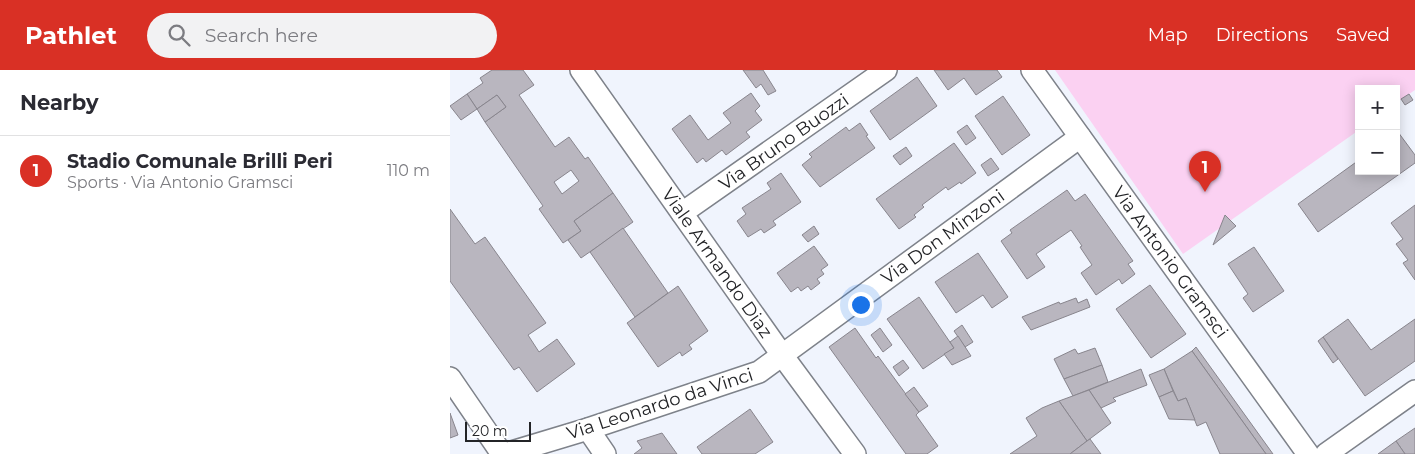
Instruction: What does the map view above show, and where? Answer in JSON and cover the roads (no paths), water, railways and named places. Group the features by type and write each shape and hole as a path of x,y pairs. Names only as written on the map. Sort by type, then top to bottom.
{"street":[{"name":"Viale Armando Diaz","path":"581,70 782,355 855,454"},
{"name":"Via Bruno Buozzi","path":"682,213 886,70"},
{"name":"Via Antonio Gramsci","path":"1032,70 1308,454"},
{"name":"Via Don Minzoni","path":"782,355 1080,137"},
{"name":"Via Leonardo da Vinci","path":"503,454 588,429 759,372 782,355"},
{"path":"450,378 503,454"},
{"path":"1326,454 1415,391"},
{"path":"588,429 605,454"}],"place":[{"name":"Stadio Comunale Brilli Peri","path":"1205,192"}]}
